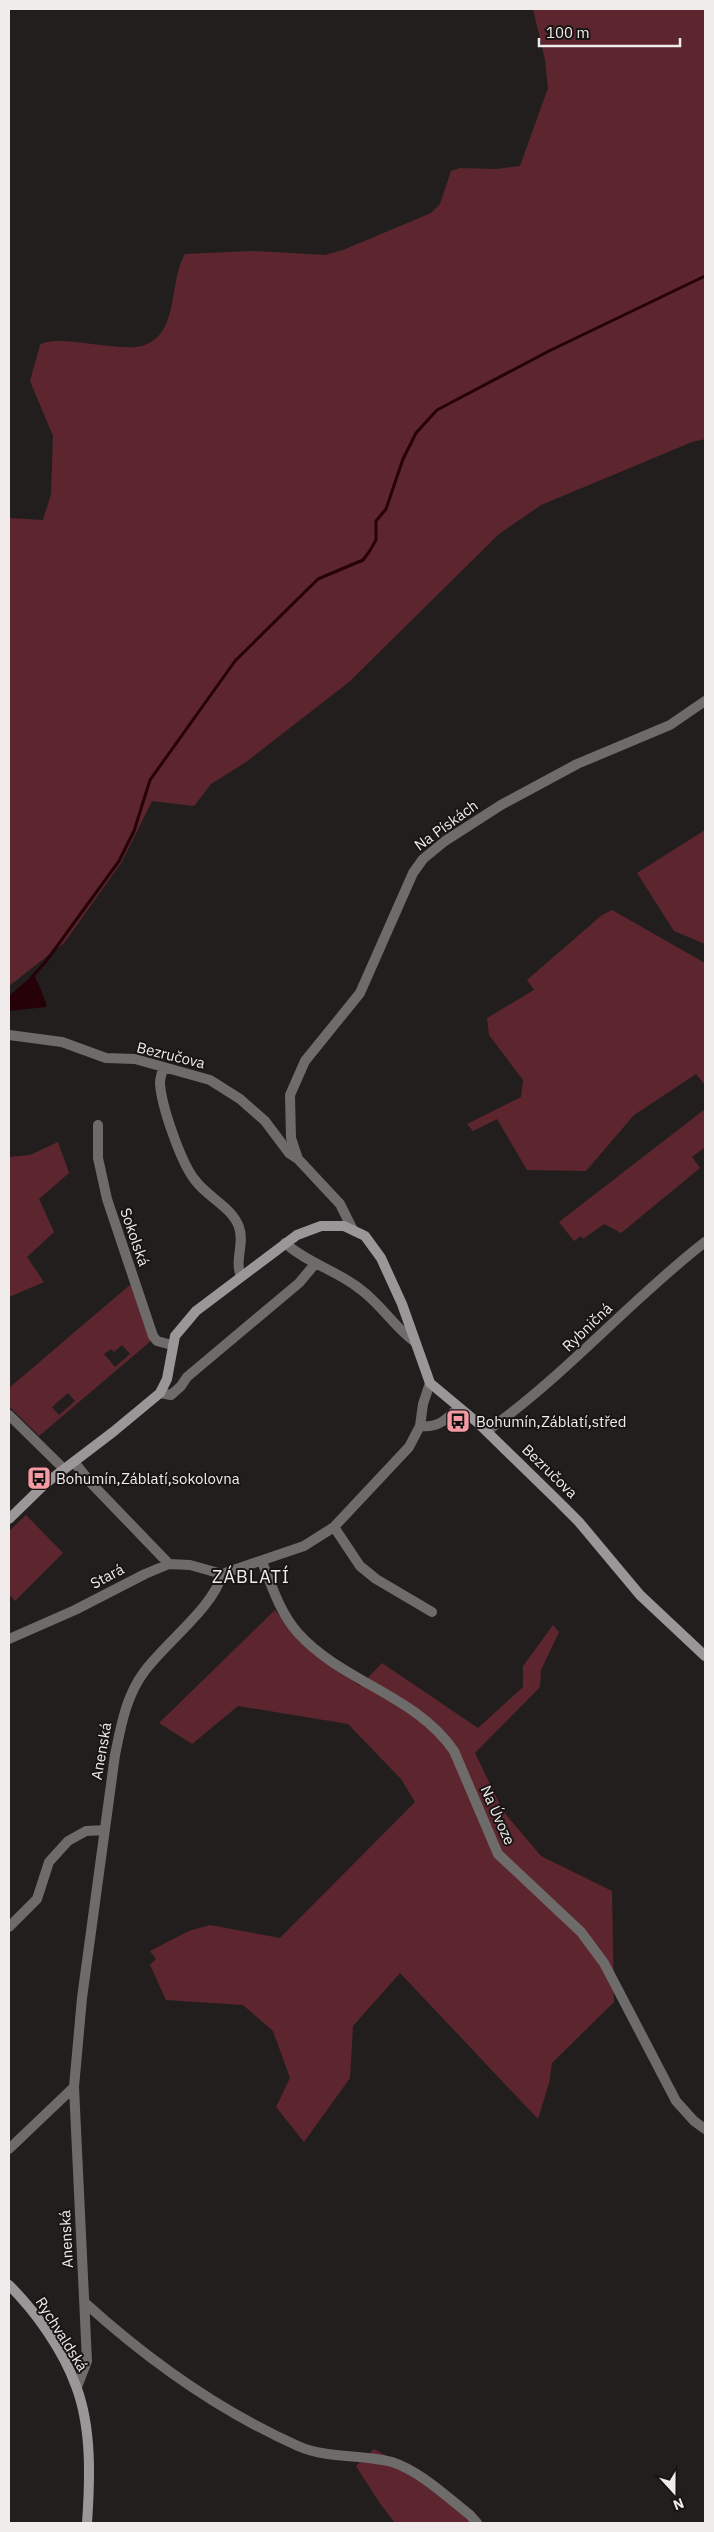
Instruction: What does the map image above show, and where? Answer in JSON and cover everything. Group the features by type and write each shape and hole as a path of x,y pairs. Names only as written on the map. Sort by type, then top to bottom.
{"main road":[{"path":"9,1519 64,1469 160,1394 167,1379 172,1344 178,1331 190,1317 285,1242 305,1231 321,1226 336,1225 352,1228"},
{"name":"Bezručova","path":"352,1228 371,1242 384,1264 430,1383 487,1431 579,1522 640,1595 705,1656"},
{"name":"Rychvaldská","path":"9,2285 40,2323 77,2387 88,2447 87,2523"}],"street":[{"name":"Na Pískách","path":"298,1159 291,1138 290,1095 305,1061 360,993 413,873 423,859 444,841 501,805 577,764 670,725 705,700"},
{"name":"Bezručova","path":"9,1035 62,1042 106,1058 135,1059 210,1080 240,1099 264,1121 289,1153 298,1159 340,1204 352,1228"},
{"path":"163,1068 160,1081 162,1094 183,1162 195,1181 232,1215 240,1228 241,1242 237,1265 241,1276"},
{"name":"Sokolská","path":"98,1125 98,1158 107,1200 140,1299 155,1339 172,1344"},
{"path":"285,1242 315,1264 359,1288 402,1333 415,1342"},
{"name":"Rybničná","path":"487,1431 524,1404 552,1380 680,1261 705,1242"},
{"path":"160,1394 171,1395 187,1377 299,1283 315,1264"},
{"path":"222,1574 262,1562 311,1542 334,1527 401,1457 420,1426 423,1404 430,1383"},
{"path":"420,1426 436,1426 458,1408"},
{"path":"9,1415 64,1469"},
{"path":"74,1462 91,1484 169,1564"},
{"path":"334,1527 360,1566 432,1612"},
{"name":"Na Úvoze","path":"262,1562 287,1620 307,1642 426,1720 446,1740 454,1751 498,1854 581,1932 598,1955 673,2097 682,2109 705,2129"},
{"name":"Stará","path":"9,1639 75,1610 145,1574 169,1564 190,1565 222,1574"},
{"name":"Anenská","path":"77,2387 87,2361 74,2087 82,1998 115,1755 123,1716 144,1672 211,1596 222,1574"},
{"path":"9,1927 37,1899 49,1862 68,1842 86,1831 105,1830"},
{"path":"9,2149 74,2087"},
{"path":"84,2302 126,2340 206,2397 300,2447 348,2457 392,2462 414,2473 470,2515 477,2523"}],"shaded area":[{"path":"533,9 705,9 705,439 692,442 541,505 499,534 349,682 246,762 211,784 194,806 152,801 121,863 64,943 9,986 9,518 43,520 51,494 53,436 30,381 40,345 58,341 118,347 142,346 154,340 168,320 176,279 185,254 252,251 325,255 343,250 431,213 440,204 451,171 460,168 496,169 520,166 548,88 545,60"},
{"path":"705,830 705,944 674,931 637,873"},
{"path":"612,910 705,963 705,1085 696,1074 634,1115 586,1171 527,1170 497,1119 473,1131 467,1124 521,1097 523,1080 489,1035 487,1018 534,990 527,980 602,915"},
{"path":"34,974 46,1007 9,1011 9,996"},
{"path":"705,1109 705,1147 692,1157 700,1168 621,1233 604,1224 583,1239 581,1236 574,1241 559,1222"},
{"path":"58,1142 69,1173 39,1199 54,1232 27,1257 44,1282 9,1297 9,1157 30,1155"},
{"path":"131,1284 152,1340 39,1436 9,1406 9,1388","holes":["122,1345 130,1354 115,1367 104,1354 111,1349 114,1352","68,1393 75,1401 59,1415 52,1407"]},
{"path":"26,1515 63,1553 15,1601 9,1594 9,1531"},
{"path":"275,1610 302,1644 360,1686 382,1663 478,1728 523,1687 523,1666 553,1625 559,1632 541,1670 540,1687 475,1753 503,1811 541,1856 612,1891 614,2002 552,2063 549,2083 538,2119 400,1973 353,2026 350,2078 304,2142 276,2107 290,2078 273,2031 243,2005 166,2000 150,1965 156,1959 150,1951 189,1931 210,1925 280,1938 415,1802 401,1779 348,1724 238,1706 192,1744 159,1723"},
{"path":"374,2449 436,2483 484,2523 395,2523 356,2466"}],"waterway":[{"path":"32,977 47,960 119,861 134,831 150,780 235,661 318,579 363,560 369,552 376,540 376,521 386,509 403,459 416,433 437,410 549,351 705,276"},
{"path":"37,984 45,1004 42,1005"}],"place":[{"name":"Bohumín,Záblatí,střed","path":"458,1421"},
{"name":"Bohumín,Záblatí,sokolovna","path":"39,1478"}],"district":[{"name":"ZÁBLATÍ","path":"251,1576"}]}
